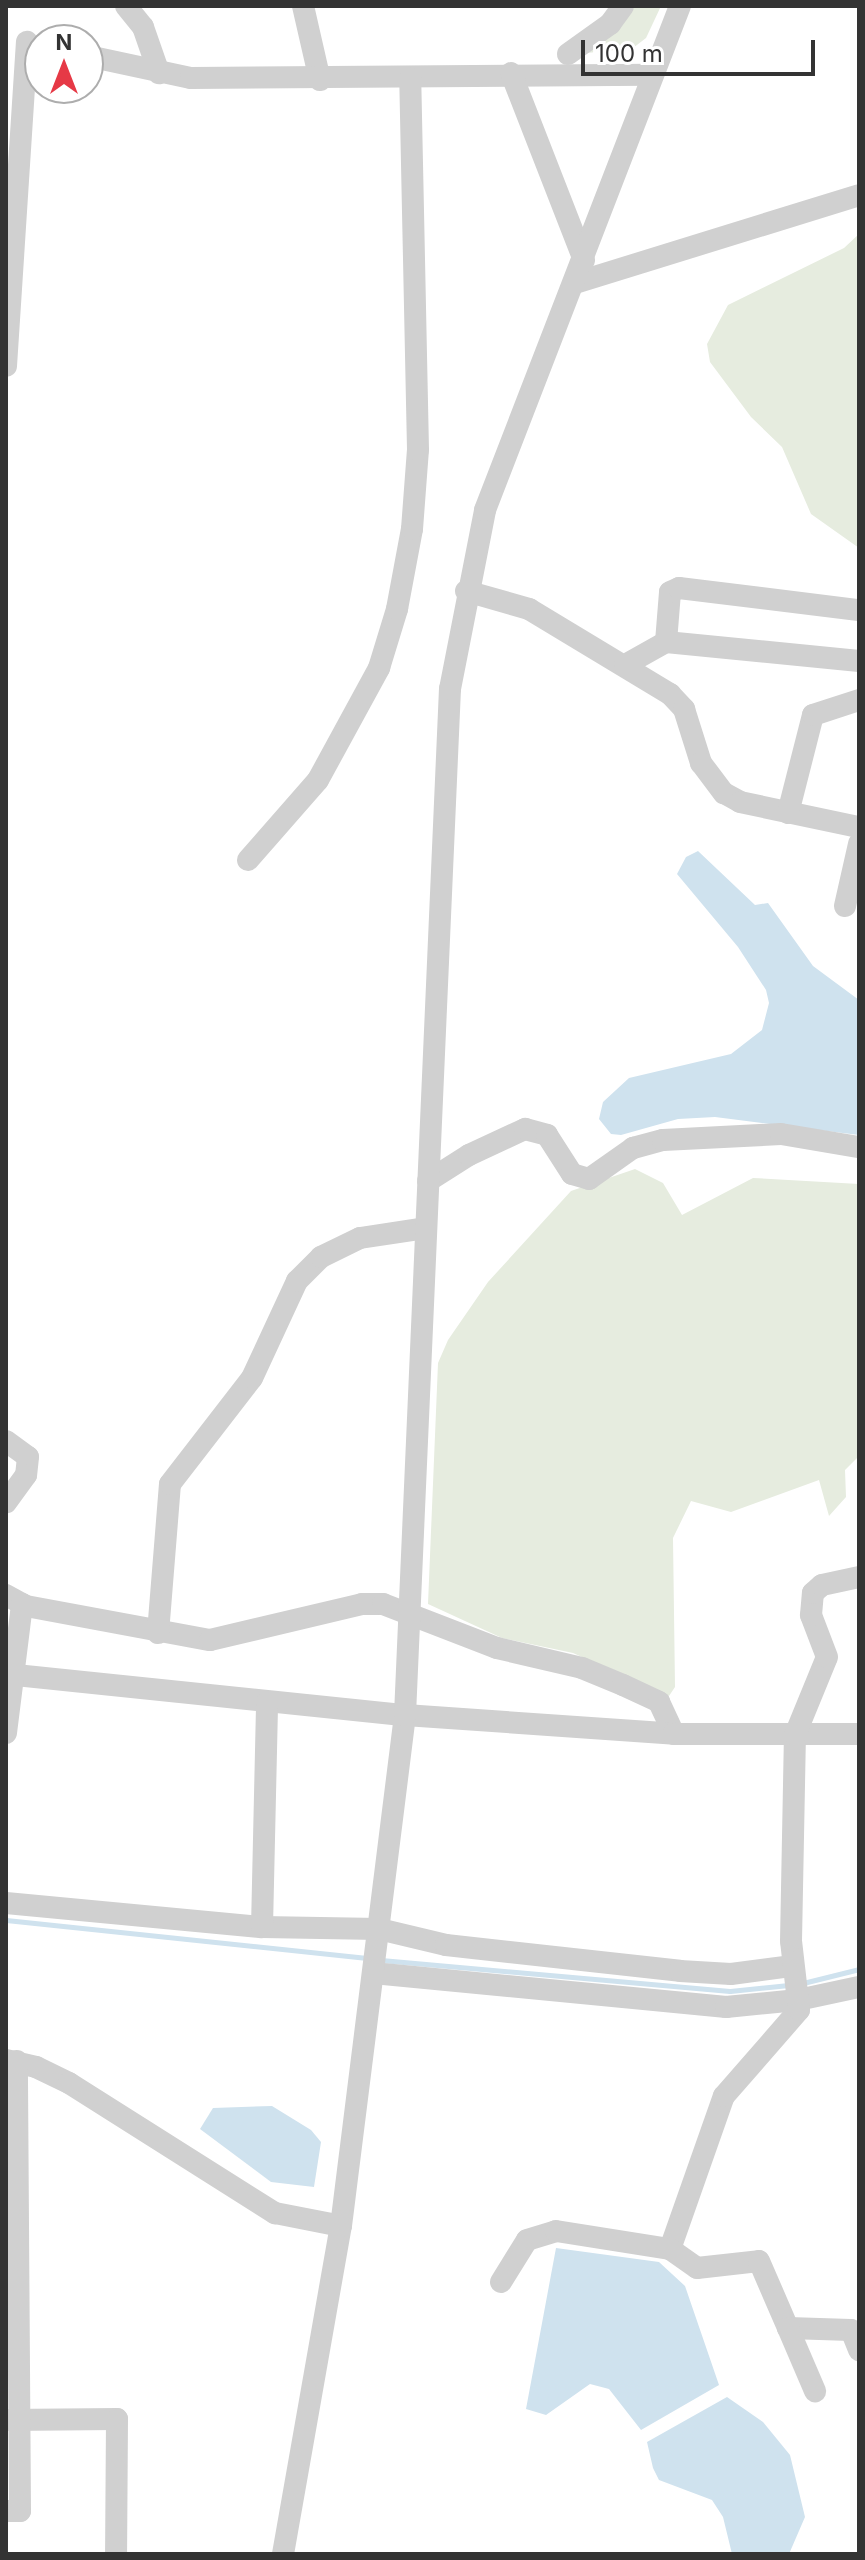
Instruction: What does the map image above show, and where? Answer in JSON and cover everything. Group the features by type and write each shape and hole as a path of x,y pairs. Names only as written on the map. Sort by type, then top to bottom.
{"street":[{"path":"126,6 143,27 159,73"},
{"path":"303,6 320,80"},
{"path":"568,54 610,24 623,6"},
{"path":"283,2554 341,2226 405,1715 450,689 466,591 485,510 584,260 650,75 680,6"},
{"path":"6,366 24,41"},
{"path":"104,60 159,73 320,80 511,73 650,75"},
{"path":"511,73 584,260"},
{"path":"248,860 318,780 379,668 397,609 412,529 418,450 410,78"},
{"path":"575,283 859,195"},
{"path":"666,642 670,592 679,588 859,610"},
{"path":"466,591 529,609 625,665 684,709 701,763 724,793 788,813 859,827"},
{"path":"625,665 666,642 859,661"},
{"path":"788,813 813,715 859,700"},
{"path":"845,906 859,844"},
{"path":"428,1181 469,1155 525,1129 547,1135 572,1174 589,1179 633,1148 663,1140 781,1134 859,1147"},
{"path":"158,1633 170,1484 177,1468 225,1417 252,1378 297,1281 321,1257 360,1238 425,1228"},
{"path":"6,1441 28,1457 26,1475 6,1503"},
{"path":"670,2249 724,2096 799,2010 792,1966 795,1735 827,1657 811,1615 813,1593 822,1585 859,1577"},
{"path":"6,1733 14,1600 158,1633 224,1640 362,1604 411,1611 497,1648 582,1668 659,1702 674,1734"},
{"path":"9,1674 405,1715 674,1734 859,1734"},
{"path":"262,1927 267,1702"},
{"path":"6,1903 262,1927 378,1933 446,1945 680,1971 731,1974 792,1966"},
{"path":"373,1973 726,2007 798,2000 859,1987"},
{"path":"6,2511 20,2511 13,2420 11,2061 69,2083 275,2213 341,2226"},
{"path":"501,2282 527,2240 541,2233 621,2239 670,2249 697,2268 759,2261 815,2391"},
{"path":"788,2328 851,2330 859,2350"},
{"path":"13,2420 117,2419 116,2554"}],"shaded area":[{"path":"626,6 661,6 646,38 633,48 587,53"},
{"path":"859,234 859,548 811,514 782,447 751,417 710,362 707,344 728,305 844,248"},
{"path":"635,1169 663,1183 682,1215 753,1178 859,1184 859,1456 845,1470 846,1497 829,1516 819,1480 731,1512 691,1501 673,1538 675,1687 669,1696 573,1653 502,1638 428,1604 438,1363 448,1340 488,1282 571,1191"}],"water":[{"path":"698,851 755,905 768,903 813,966 859,1000 859,1135 715,1117 678,1119 621,1135 611,1134 599,1119 603,1102 629,1078 731,1054 762,1030 769,1003 766,990 738,947 677,874 686,857"},
{"path":"272,2106 311,2130 321,2142 314,2187 271,2182 200,2129 213,2108"},
{"path":"556,2248 659,2262 685,2286 719,2385 641,2430 609,2389 590,2384 546,2415 526,2409"},
{"path":"727,2397 763,2422 790,2455 805,2517 789,2554 732,2554 723,2517 712,2500 659,2480 653,2468 647,2442"}],"waterway":[{"path":"6,1920 367,1958"},
{"path":"381,1960 730,1991 789,1985"},
{"path":"803,1983 859,1969"}]}
